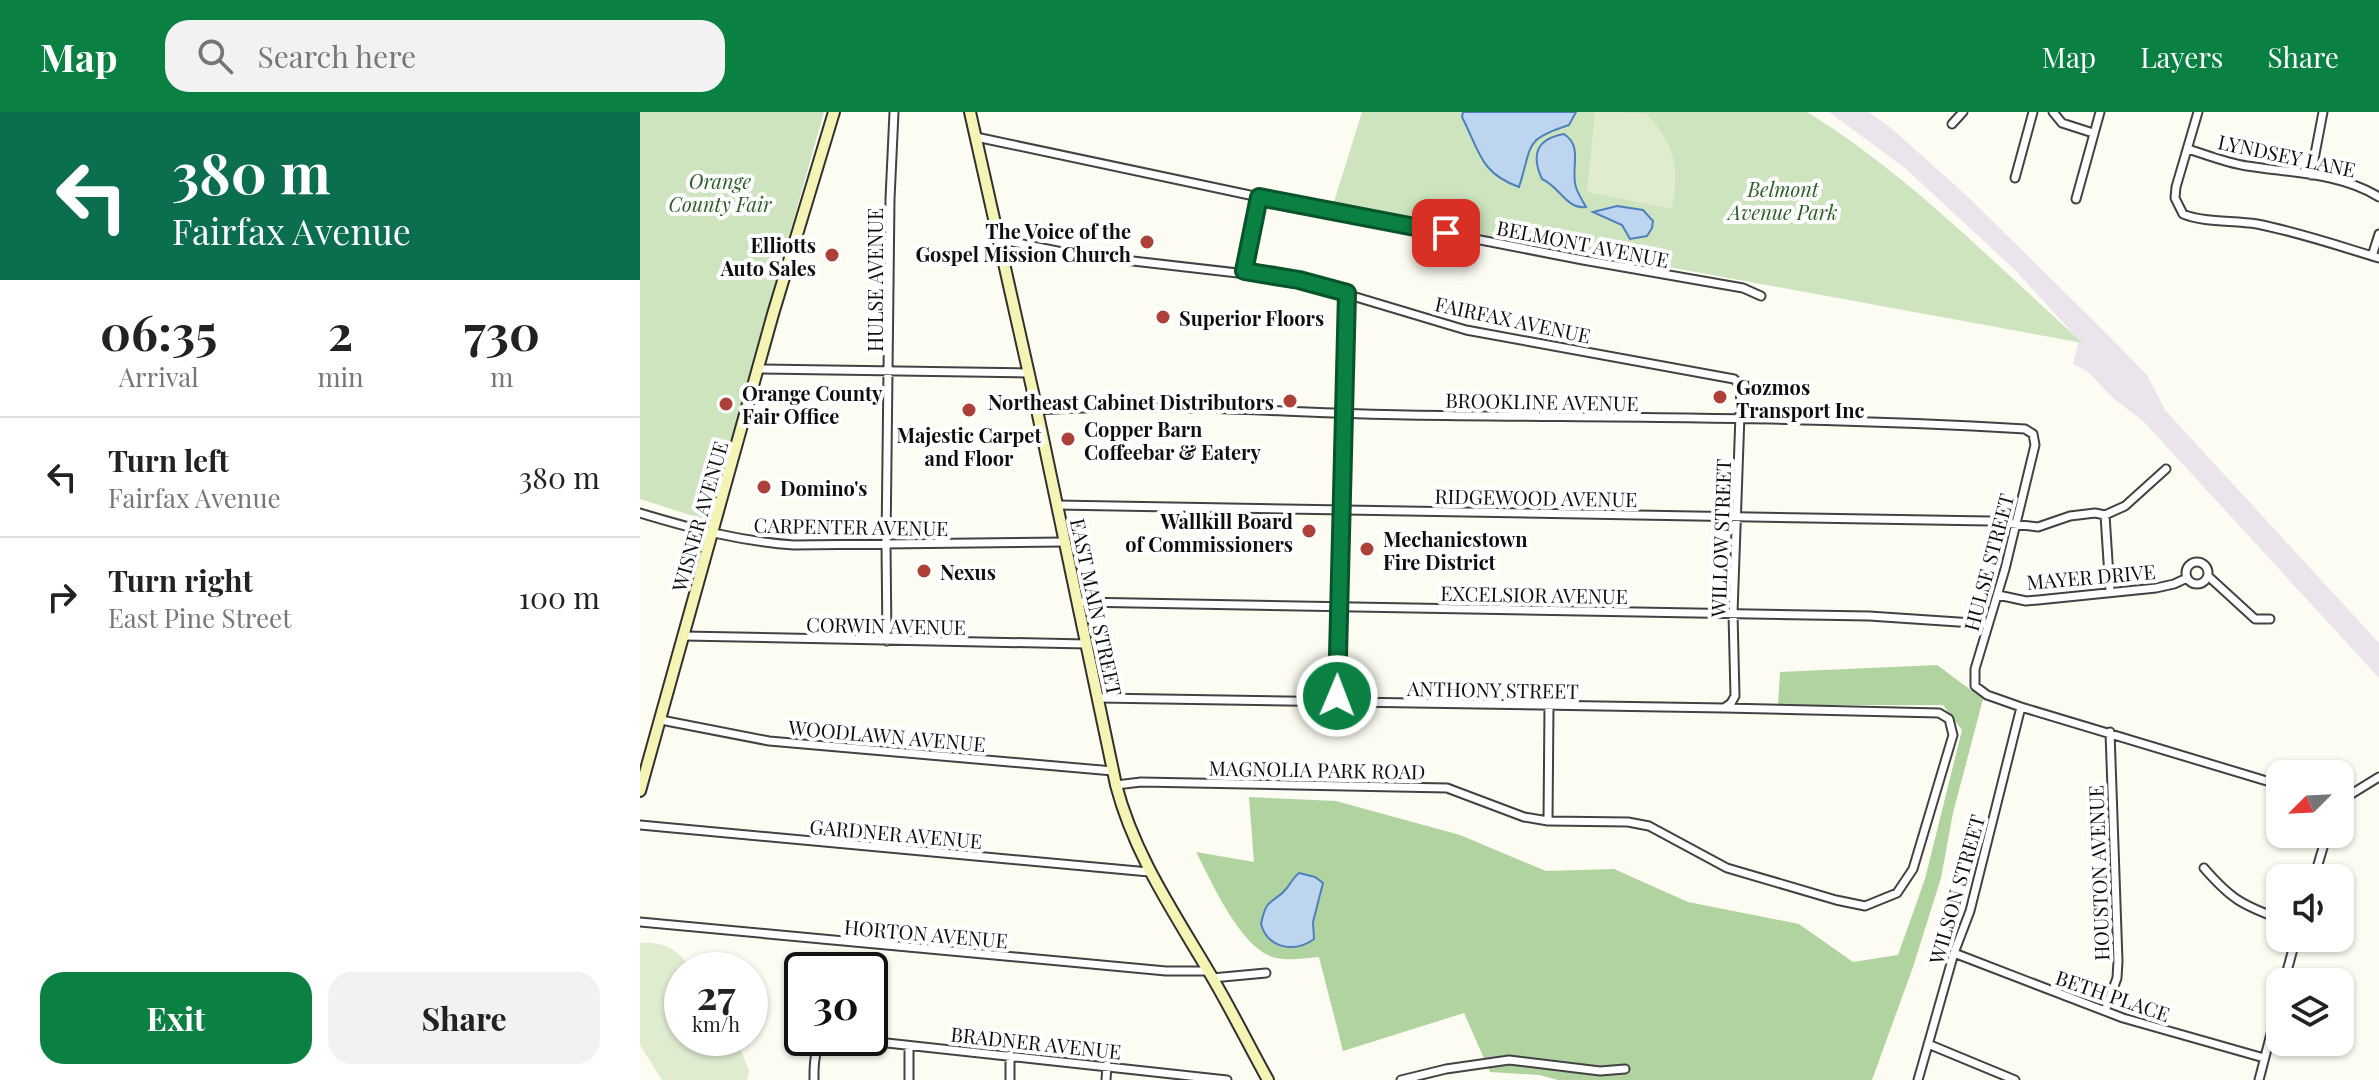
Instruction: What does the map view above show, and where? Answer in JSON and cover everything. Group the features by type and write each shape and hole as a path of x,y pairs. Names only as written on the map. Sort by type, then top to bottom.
{"main road":[{"name":"WISNER AVENUE","path":"640,791 834,112"},
{"name":"EAST MAIN STREET","path":"970,112 1127,825 1149,872 1267,1080"}],"street":[{"name":"HULSE AVENUE","path":"887,641 890,199 894,112"},
{"path":"1952,124 1963,112"},
{"path":"2015,178 2033,112"},
{"path":"2053,112 2062,123 2093,133"},
{"path":"2076,199 2100,112"},
{"path":"2198,112 2175,198 2183,214 2192,218 2277,228 2376,257 2379,234"},
{"path":"2311,175 2323,112"},
{"name":"BELMONT AVENUE","path":"976,137 1259,197 1743,288 1761,296"},
{"name":"LYNDSEY LANE","path":"2188,149 2243,165 2358,186 2379,197"},
{"path":"1244,271 1259,197"},
{"name":"FAIRFAX AVENUE","path":"998,239 1072,254 1244,271 1299,280 1466,330 1738,382"},
{"path":"1337,701 1347,293"},
{"path":"759,369 1029,373"},
{"name":"WILLOW STREET","path":"1724,708 1735,696 1733,613 1741,389 1738,382"},
{"name":"BROOKLINE AVENUE","path":"1037,410 1157,409 1740,419 2025,429 2033,434 2035,445"},
{"name":"HULSE STREET","path":"2021,707 1987,695 1975,686 1975,669 1998,595 2035,445"},
{"path":"2110,592 2105,515 2125,506 2166,469"},
{"name":"RIDGEWOOD AVENUE","path":"1057,505 1989,521 2038,527 2070,516 2105,515"},
{"name":"CARPENTER AVENUE","path":"640,513 712,534 794,545 1065,542"},
{"name":"MAYER DRIVE","path":"2196,562 2205,566 2208,576 2204,582 2191,583 2187,578 2187,568 2196,562"},
{"path":"2208,576 2255,619 2270,619"},
{"name":"MAYER DRIVE","path":"1998,595 2026,601 2165,586 2187,578"},
{"name":"EXCELSIOR AVENUE","path":"1079,602 1869,616 1988,624"},
{"name":"CORWIN AVENUE","path":"684,636 1087,644"},
{"name":"ANTHONY STREET","path":"1099,698 1724,708"},
{"path":"1548,821 1549,706"},
{"path":"2021,707 2266,781"},
{"name":"WILSON STREET","path":"1918,1080 1954,953 1970,911 2021,707"},
{"name":"MAGNOLIA PARK ROAD","path":"1116,785 1141,782 1447,788 1524,817 1548,821 1628,822 1649,826 1727,868 1836,900 1865,906 1897,893 1913,869 1953,735 1949,719 1939,713 1724,708"},
{"name":"WOODLAWN AVENUE","path":"661,720 769,741 1113,771"},
{"name":"HOUSTON AVENUE","path":"2105,1011 2117,978 2118,961 2110,732"},
{"path":"2354,792 2379,777"},
{"name":"GARDNER AVENUE","path":"640,825 1149,872"},
{"path":"2204,868 2223,891 2239,903 2266,914"},
{"name":"HORTON AVENUE","path":"640,922 1210,975 1266,973"},
{"name":"BETH PLACE","path":"1954,953 2105,1011 2264,1058"},
{"name":"BRADNER AVENUE","path":"888,1044 1227,1080"},
{"path":"1928,1044 2015,1080"},
{"path":"909,1046 909,1080"},
{"path":"2259,1080 2266,1051"},
{"path":"1010,1055 1010,1080"},
{"path":"814,1080 816,1056"},
{"path":"1401,1080 1446,1069 1509,1060 1600,1071 1625,1069"},
{"path":"1106,1080 1107,1065"}],"shaded area":[{"path":"1829,112 1869,112 1891,128 1967,196 2147,375 2165,410 2379,643 2379,678 2144,422 2113,398 2087,371 2073,364 2079,340 2015,270 1906,169"}],"green space":[{"name":"Orange County Fair","path":"640,112 824,112 709,521 640,499"},
{"name":"Belmont Avenue Park","path":"1362,112 1807,112 1882,164 1916,192 2083,343 1674,268 1485,238 1333,205"},
{"path":"1595,112 1646,113 1656,125 1673,157 1675,180 1672,209 1587,192"},
{"path":"1937,665 1983,699 1953,813 1941,878 1872,1080 1558,1080 1539,1075 1490,1072 1464,1013 1343,1051 1319,957 1276,958 1251,942 1219,897 1196,852 1254,862 1249,797 1336,801 1460,835 1546,871 1614,869 1688,902 1799,924 1853,962 1898,955 1925,879 1962,730 1943,705 1778,705 1780,672"},
{"path":"640,943 656,944 675,952 664,952 664,1056 743,1056 749,1071 747,1080 662,1080 640,1045"}],"water":[{"path":"1463,112 1576,112 1569,125 1544,135 1532,146 1519,187 1496,175 1483,160 1462,117"},
{"path":"1564,134 1575,150 1574,176 1586,207 1568,202 1542,179 1539,170 1538,149 1547,140"},
{"path":"1617,206 1643,210 1653,221 1647,236 1630,239 1622,225 1593,212"},
{"path":"1299,873 1315,877 1323,883 1313,922 1314,939 1299,946 1283,946 1270,939 1261,924 1268,905 1282,894"}],"place":[{"name":"The Voice of the Gospel Mission Church","path":"1147,242"},
{"name":"Elliotts Auto Sales","path":"832,255"},
{"name":"Superior Floors","path":"1163,317"},
{"name":"Gozmos Transport Inc","path":"1720,397"},
{"name":"Northeast Cabinet Distributors","path":"1290,401"},
{"name":"Orange County Fair Office","path":"726,404"},
{"name":"Majestic Carpet and Floor","path":"969,410"},
{"name":"Copper Barn Coffeebar & Eatery","path":"1068,439"},
{"name":"Domino's","path":"764,487"},
{"name":"Wallkill Board of Commissioners","path":"1309,531"},
{"name":"Mechanicstown Fire District","path":"1367,549"},
{"name":"Nexus","path":"924,571"}],"route":[{"path":"1337,696 1347,293 1299,280 1244,271 1259,197 1446,233"}]}
